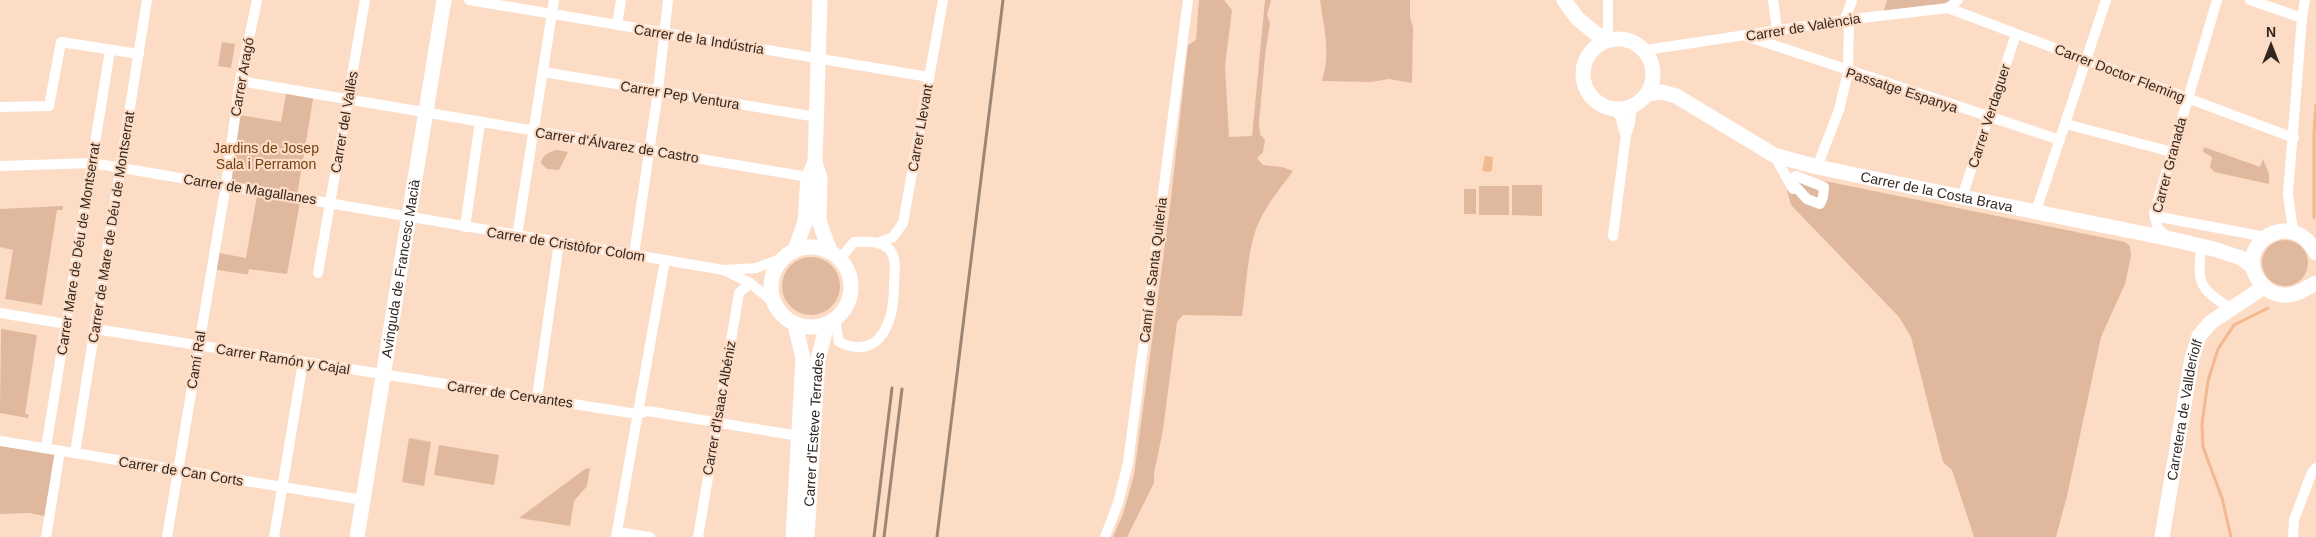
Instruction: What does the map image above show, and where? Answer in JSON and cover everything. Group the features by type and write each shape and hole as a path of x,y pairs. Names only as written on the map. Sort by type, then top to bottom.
{"street":[{"name":"Carrer de Mare de Déu de Montserrat","path":"75,453 147,0"},
{"name":"Carrer Aragó","path":"226,184 240,81 256,0"},
{"name":"Carrer del Vallès","path":"318,273 365,0"},
{"name":"Avinguda de Francesc Macià","path":"357,537 444,0"},
{"name":"Carrer de la Indústria","path":"469,0 929,77"},
{"path":"517,236 554,0"},
{"path":"617,25 621,0"},
{"path":"634,256 658,91 668,0"},
{"path":"812,170 820,177 819,221 835,255 849,274 852,291 844,312 831,322 817,328 795,325 782,315 773,302 770,290 775,268 789,254 805,222 817,117 820,0"},
{"name":"Carrer Llevant","path":"878,243 893,237 900,230 903,223 943,0"},
{"name":"Camí de Santa Quiteria","path":"1105,537 1118,503 1129,456 1188,0"},
{"path":"1564,0 1577,18 1595,33 1610,40"},
{"path":"1608,0 1608,32 1610,40"},
{"path":"1817,167 1839,110 1848,72 1847,20 1852,0"},
{"path":"1948,8 1958,0"},
{"path":"2036,211 2106,0"},
{"name":"Carrer Granada","path":"2171,239 2158,229 2154,214 2217,0"},
{"path":"2250,0 2302,18"},
{"path":"2305,0 2288,194 2293,231 2304,236 2316,253"},
{"path":"1771,1 1777,31"},
{"name":"Carrer de València","path":"1646,50 1847,20 1948,8"},
{"name":"Carrer Doctor Fleming","path":"1948,8 2294,138"},
{"path":"1577,18 1586,41 1588,56 1583,77 1586,89 1601,104 1613,109 1620,116 1626,135"},
{"name":"Carrer Verdaguer","path":"1962,197 2016,34"},
{"name":"Passatge Espanya","path":"1746,36 1848,72 2060,140"},
{"path":"1588,56 1600,44 1610,40 1621,39 1632,42 1646,50 1653,70 1652,84 1647,94 1632,106 1613,109"},
{"path":"0,108 49,106 61,42 138,54"},
{"name":"Carrer Mare de Déu de Montserrat","path":"46,448 110,50"},
{"name":"Carrer de la Costa Brava","path":"1653,70 1660,81 1676,96 1774,155 1817,167 2208,247 2241,258 2252,266"},
{"name":"Carrer Pep Ventura","path":"543,72 817,117"},
{"name":"Carrer d'Álvarez de Castro","path":"240,81 650,150 812,170"},
{"name":"Carrer de la Costa Brava","path":"1647,94 1662,92 1676,96"},
{"path":"1613,236 1626,135 1632,106"},
{"path":"465,228 480,122"},
{"path":"2066,124 2172,152"},
{"path":"1774,155 1799,201"},
{"name":"Carrer de Magallanes","path":"0,166 92,163 408,216"},
{"name":"Camí Ral","path":"167,537 226,184"},
{"path":"2154,214 2264,239 2254,253 2252,266 2254,274 2264,287 2274,294 2296,294 2311,285 2316,272"},
{"name":"Carrer de Cristòfor Colom","path":"408,216 465,228 724,270 756,268 789,254"},
{"name":"Carrer de la Costa Brava","path":"2208,247 2240,249 2282,230 2293,231"},
{"path":"831,322 839,342 856,348 866,346 875,341 887,327 893,306 895,262 891,251 878,243 854,242 835,255"},
{"path":"537,397 559,243"},
{"path":"789,254 805,247 818,247 835,255"},
{"path":"2208,247 2199,277 2208,294 2230,308"},
{"path":"650,537 616,534 665,260"},
{"name":"Carrer de Cristòfor Colom","path":"724,270 750,283 773,302"},
{"name":"Carrer d'Isaac Albéniz","path":"698,537 739,293 750,283"},
{"name":"Carretera de Vallderiolf","path":"2162,537 2192,358 2199,336 2211,322 2264,287"},
{"path":"0,314 66,324"},
{"name":"Carrer d'Esteve Terrades","path":"807,537 818,360 831,322"},
{"name":"Carrer d'Esteve Terrades","path":"793,537 803,358 795,325"},
{"name":"Carrer Ramón y Cajal","path":"95,329 383,375"},
{"path":"274,537 303,362"},
{"name":"Carrer de Cervantes","path":"383,375 537,397 636,414 648,412 799,436"},
{"name":"Carrer de Can Corts","path":"0,441 363,500"},
{"path":"46,537 60,451"},
{"path":"2294,537 2294,520 2312,472 2316,468"}],"green space":[{"path":"1199,0 1224,0 1232,10 1225,66 1229,137 1252,136 1265,0 1271,0 1267,15 1270,23 1259,123 1260,134 1265,140 1263,152 1257,158 1263,165 1282,167 1293,171 1268,206 1256,229 1249,261 1242,316 1183,315 1177,322 1154,483 1127,537 1113,537 1123,514 1134,475 1170,207 1188,45 1196,40"},
{"path":"1320,0 1410,0 1410,17 1413,27 1412,83 1389,79 1371,82 1322,81 1325,71 1326,50"},
{"path":"1887,0 1958,0 1948,8 1882,16"},
{"path":"222,42 235,44 231,68 218,66"},
{"name":"Jardins de Josep Sala i Perramon","path":"287,88 314,93 297,196 301,197 287,274 249,269 248,274 244,274 211,269 214,252 246,258 258,190 226,184 240,115 281,122"},
{"path":"2204,147 2260,167 2263,159 2269,174 2269,184 2214,172 2210,167 2212,157 2203,152"},
{"path":"557,150 568,152 559,170 547,169 541,163 544,156"},
{"path":"1800,176 2125,242 2130,246 2131,256 2125,284 2101,337 2067,496 2056,537 1974,537 1952,470 1943,462 1911,337 1899,317 1791,205 1787,190 1793,178"},
{"path":"1512,185 1542,185 1542,216 1512,215"},
{"path":"1479,186 1509,186 1509,215 1479,215"},
{"path":"1464,189 1476,189 1476,214 1464,214"},
{"path":"63,206 62,210 57,210 42,305 5,299 13,250 0,247 0,209"},
{"path":"2280,240 2290,240 2302,246 2307,254 2307,272 2302,280 2294,285 2280,286 2272,283 2265,276 2262,268 2262,258 2265,250 2272,243"},
{"path":"805,257 817,257 832,265 840,280 840,292 832,307 817,315 805,315 790,307 782,292 782,280 790,265"},
{"path":"1,329 37,335 25,414 29,415 28,418 0,413"},
{"path":"409,438 431,442 424,486 402,482"},
{"path":"0,441 60,451 49,517 29,513 0,514"},
{"path":"439,445 499,455 494,485 434,475"},
{"path":"590,468 587,486 574,501 570,526 519,518 585,469"}],"shaded area":[{"path":"1485,156 1493,157 1492,170 1489,172 1482,171"}],"waterway":[{"path":"2314,218 2314,133 2316,105"},
{"path":"2231,537 2222,498 2203,447 2202,424 2208,381 2218,349 2234,325 2268,308"}],"railway":[{"path":"937,537 1003,0"},
{"path":"874,537 892,388"},
{"path":"884,537 902,389"}]}
